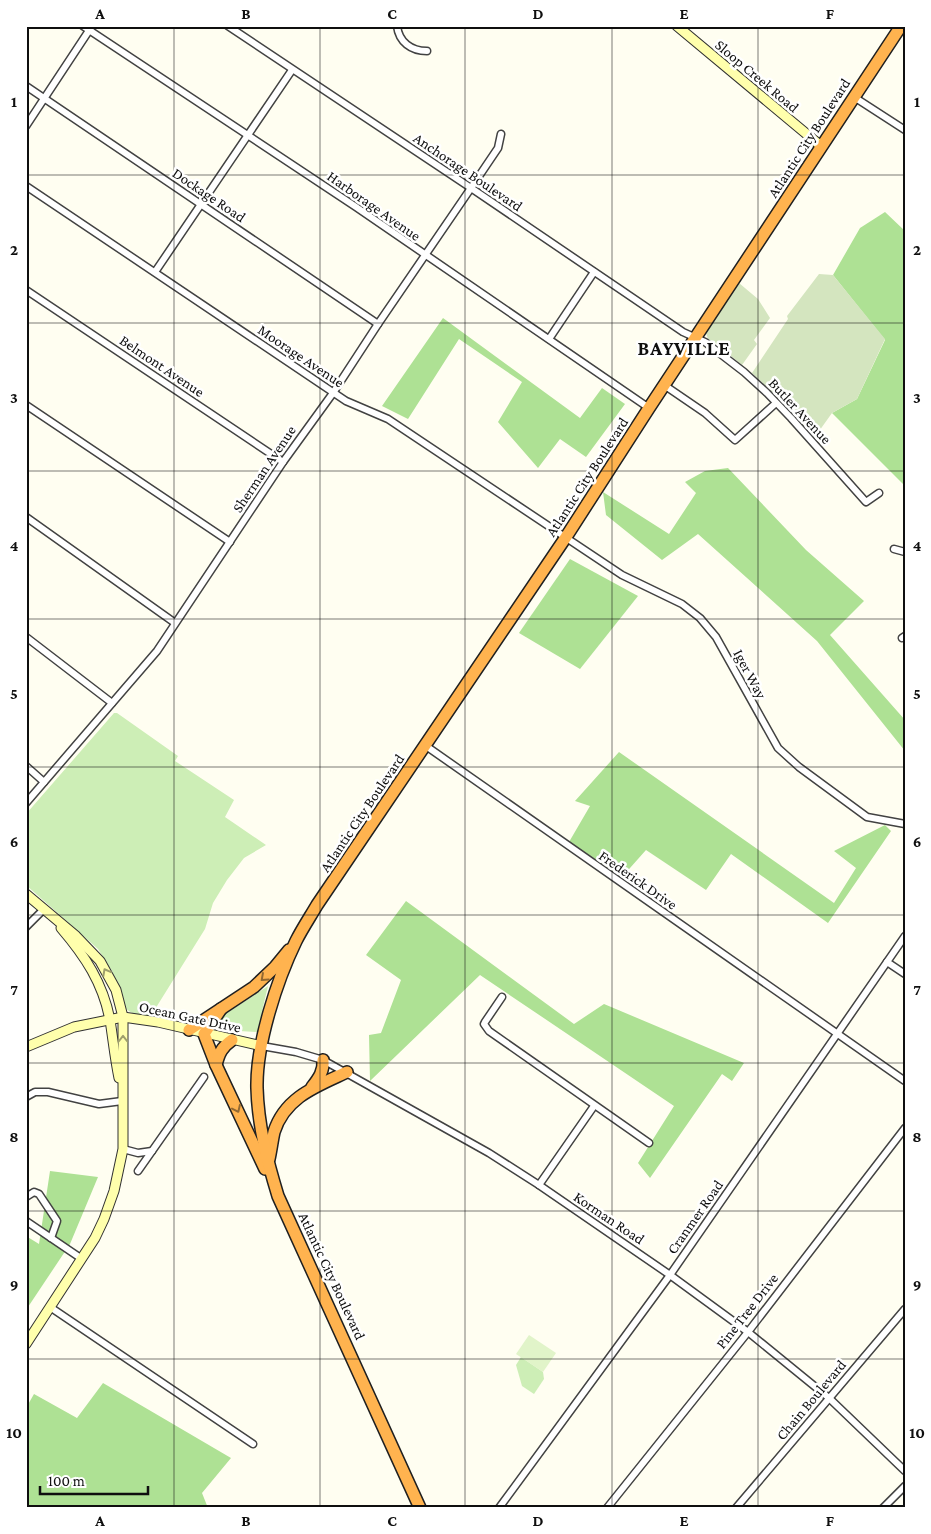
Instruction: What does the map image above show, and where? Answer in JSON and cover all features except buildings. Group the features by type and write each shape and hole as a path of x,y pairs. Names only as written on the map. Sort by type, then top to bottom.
{"highway":[{"name":"Atlantic City Boulevard","path":"420,1508 278,1196 268,1163 261,1132 257,1085 262,1046 278,984 296,941 317,905 566,537 900,26"},
{"path":"189,1030 264,978 296,941"},
{"path":"221,1009 204,1034 216,1065 278,1196"},
{"path":"216,1065 218,1054 232,1040"},
{"path":"312,1088 324,1067 323,1060"},
{"path":"268,1163 274,1132 282,1115 292,1102 312,1088 348,1072"}],"street":[{"name":"Harborage Avenue","path":"83,26 91,28 649,408"},
{"name":"Anchorage Boulevard","path":"228,26 683,332 695,338"},
{"path":"397,26 399,36 406,45 416,50 427,51"},
{"name":"Sloop Creek Road","path":"677,26 821,146"},
{"path":"26,126 91,28"},
{"path":"155,272 292,70"},
{"name":"Dockage Road","path":"26,86 378,324"},
{"path":"854,97 905,130"},
{"name":"Sherman Avenue","path":"26,803 157,651 283,462 333,392 498,148 501,134"},
{"name":"Moorage Avenue","path":"26,186 346,401 388,418 566,537"},
{"path":"549,339 594,272"},
{"name":"Belmont Avenue","path":"26,290 283,462"},
{"name":"Butler Avenue","path":"695,338 705,342 744,372 776,403 866,502 878,494"},
{"path":"664,385 705,413 735,440 776,403"},
{"path":"26,405 230,542"},
{"path":"26,517 175,623"},
{"name":"Iger Way","path":"566,537 622,574 682,604 703,622 716,637 778,748 799,767 867,817 905,824"},
{"path":"894,549 905,552"},
{"path":"26,637 112,703"},
{"name":"Frederick Drive","path":"426,746 905,1081"},
{"path":"26,766 44,782"},
{"path":"26,894 76,936 100,961 116,990 123,1017 123,1149 114,1192 104,1219 82,1259 26,1344"},
{"path":"26,927 44,909"},
{"path":"44,909 74,944 95,973 104,996 110,1020 122,1098"},
{"name":"Cranmer Road","path":"499,1508 670,1275 905,936"},
{"path":"887,962 905,974"},
{"path":"502,997 484,1024 488,1031 649,1143"},
{"name":"Ocean Gate Drive","path":"26,1048 74,1027 123,1017 158,1022 262,1046"},
{"name":"Korman Road","path":"262,1046 296,1052 323,1060 348,1072 489,1153 539,1185 670,1275 748,1332 829,1398 905,1471"},
{"path":"138,1171 204,1078"},
{"path":"26,1097 35,1092 48,1092 99,1104 122,1098"},
{"path":"539,1185 594,1106"},
{"name":"Pine Tree Drive","path":"607,1508 748,1332 905,1128"},
{"path":"123,1149 138,1153 152,1152"},
{"path":"26,1197 34,1192 39,1194 57,1221 51,1238"},
{"path":"26,1221 82,1259"},
{"path":"50,1307 253,1444"},
{"name":"Chain Boulevard","path":"736,1508 905,1309"},
{"path":"883,1508 905,1486"}],"green space":[{"path":"885,212 905,231 905,486 832,413 857,399 885,340 833,275 860,228"},
{"path":"819,274 833,275 885,339 857,399 832,413 817,434 752,373 788,319 787,316"},
{"path":"739,283 758,299 770,318 754,340 757,344 742,365 708,339 706,333"},
{"path":"443,318 580,418 602,388 625,404 586,457 560,439 538,468 498,422 522,382 459,339 408,419 382,406"},
{"path":"728,468 806,550 864,601 830,635 905,720 905,751 817,641 698,534 662,560 606,515 603,492 669,534 696,493 685,482 705,471"},
{"path":"570,559 638,596 580,669 519,633"},
{"path":"114,713 117,713 178,756 175,761 234,800 225,817 266,845 244,858 227,880 213,903 205,929 157,1006 153,1016 137,1014 127,1010 112,971 98,949 26,885 26,814"},
{"path":"619,752 834,903 856,868 834,851 885,825 891,831 828,923 731,854 706,890 646,850 622,877 569,842 590,806 575,801"},
{"path":"406,901 574,1024 604,1004 744,1063 732,1081 722,1074 650,1178 638,1163 674,1106 480,975 370,1081 369,1035 381,1033 401,980 366,955"},
{"path":"268,986 257,1032 239,1031 216,1025 221,1017"},
{"path":"50,1171 98,1177 70,1244 26,1310 26,1236 39,1244"},
{"path":"529,1335 556,1353 543,1372 516,1354"},
{"path":"521,1357 543,1372 544,1379 534,1394 522,1386 516,1365"},
{"path":"103,1383 231,1458 202,1493 208,1508 26,1507 26,1408 34,1394 77,1418"}],"district":[{"name":"BAYVILLE","path":"684,348"}]}
